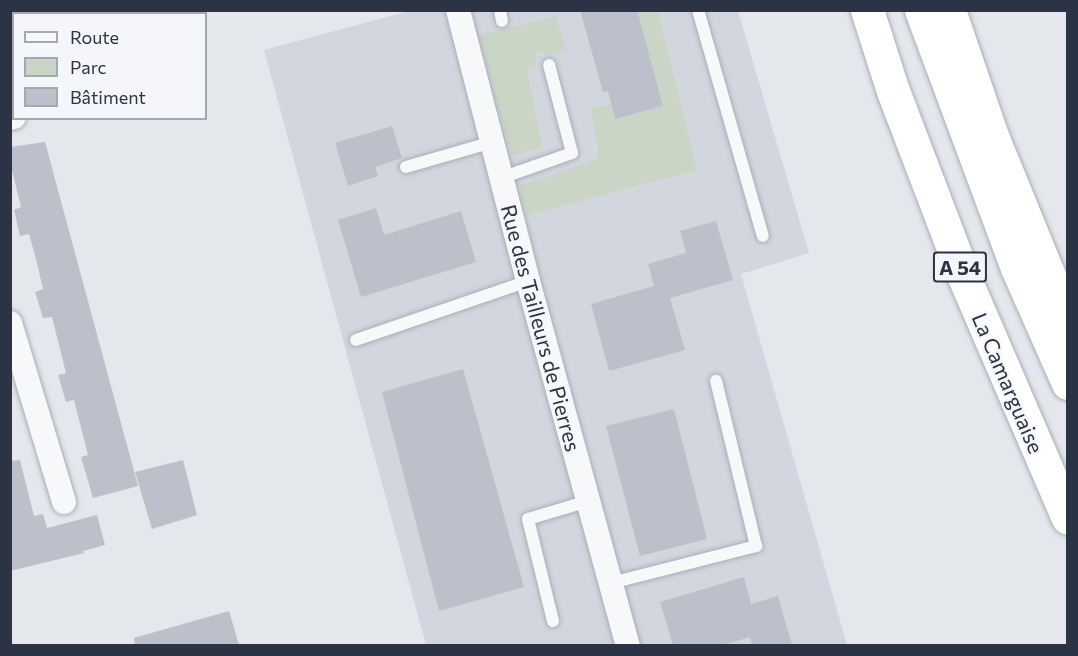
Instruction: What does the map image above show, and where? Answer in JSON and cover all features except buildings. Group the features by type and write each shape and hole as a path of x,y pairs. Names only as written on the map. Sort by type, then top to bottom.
{"highway":[{"name":"La Camarguaise","path":"867,10 893,90 964,277 1068,518"},
{"name":"A 54","path":"921,10 1017,268 1068,384"},
{"path":"948,10 992,136 1068,322"}],"street":[{"name":"Rue des Tailleurs de Pierres","path":"458,10 528,281 628,645"},
{"path":"10,323 64,502"}],"lane":[{"path":"698,10 763,236"},
{"path":"501,178 572,153 549,65"},
{"path":"406,167 492,142"},
{"path":"356,340 528,281"},
{"path":"610,583 756,546 716,381"},
{"path":"553,621 528,519 588,501"}],"shaded area":[{"path":"409,11 738,11 809,253 741,274 847,645 426,645 264,50"}],"green space":[{"path":"619,11 658,11 697,170 527,215 519,186 597,159 598,147 590,109 611,104 615,119 663,106 640,22"},
{"path":"556,16 566,49 546,55 544,51 534,53 536,65 527,68 542,147 512,156 479,35"}]}
